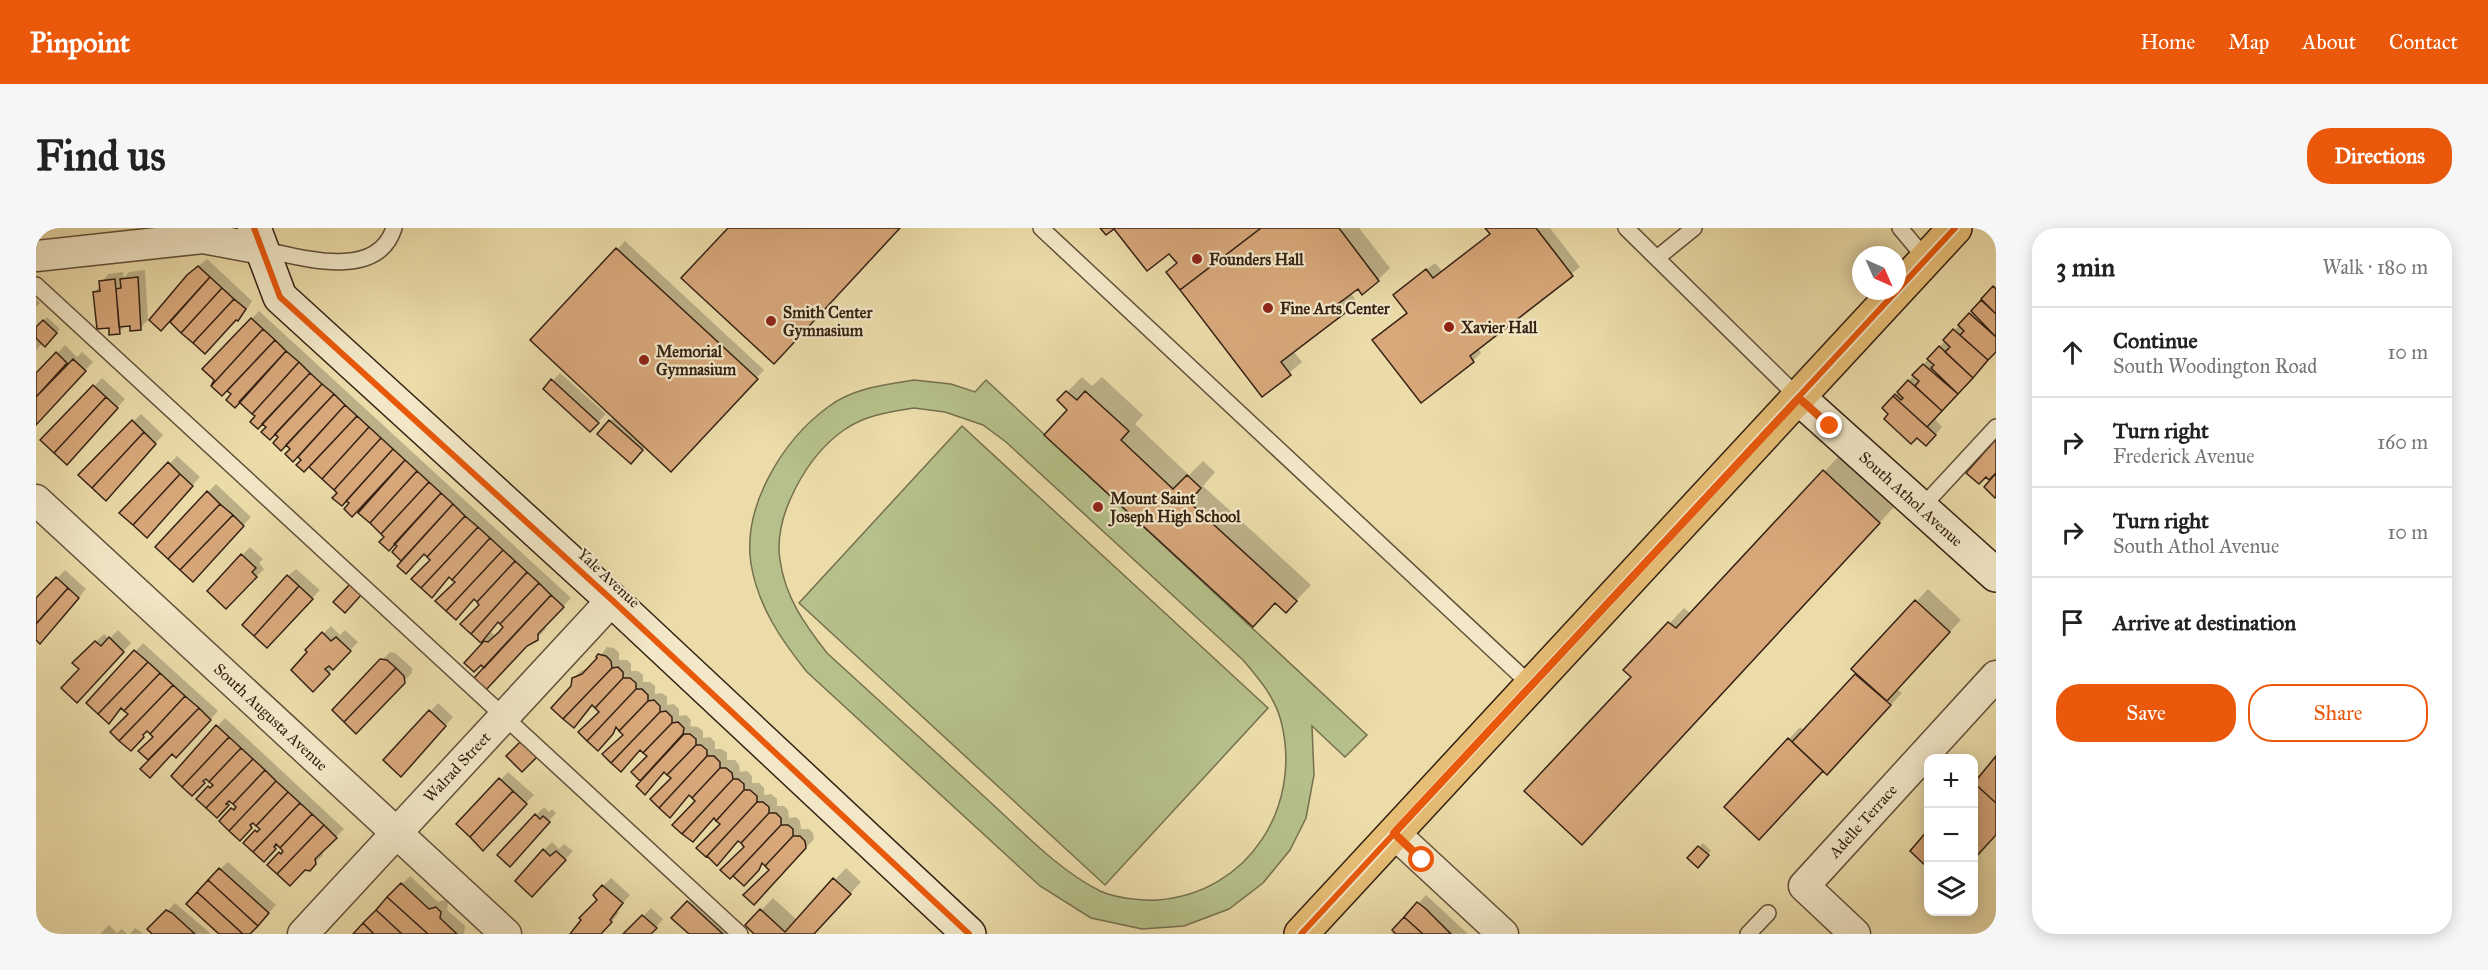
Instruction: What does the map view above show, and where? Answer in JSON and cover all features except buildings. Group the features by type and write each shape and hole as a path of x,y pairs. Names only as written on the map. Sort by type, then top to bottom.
{"main road":[{"path":"1301,934 1955,228"}],"street":[{"path":"36,256 130,237 258,239"},
{"name":"Yale Avenue","path":"258,239 280,297 612,600 969,934"},
{"name":"South Athol Avenue","path":"1799,398 1996,575"},
{"name":"South Augusta Avenue","path":"36,500 506,934"},
{"name":"Walrad Street","path":"303,934 612,600"},
{"name":"Adelle Terrace","path":"1855,934 1804,886 1996,676"},
{"path":"1394,833 1503,934"}],"lane":[{"path":"258,239 325,262 359,261 380,248 394,228"},
{"path":"1041,228 1532,686"},
{"path":"1626,228 1799,398"},
{"path":"1658,258 1694,228"},
{"path":"1900,228 1926,259"},
{"path":"36,285 740,934"},
{"path":"1921,507 1996,427"},
{"path":"1748,934 1768,913"}],"green space":[{"path":"914,380 951,384 975,392 986,380 1367,735 1345,757 1312,726 1314,775 1306,818 1290,850 1263,883 1229,909 1184,926 1142,929 1091,918 1040,886 807,672 788,648 772,622 754,579 750,542 753,520 769,476 796,437 811,421 837,401 858,391","holes":["914,408 945,412 983,425 1006,442 1243,660 1270,696 1281,721 1286,753 1284,784 1275,814 1262,840 1242,863 1218,881 1190,894 1158,900 1113,896 1084,882 1041,849 827,653 797,610 786,586 779,543 788,506 806,470 831,441 852,425 886,413"]},
{"path":"962,426 1268,708 1105,885 799,603"}],"cycle path":[{"path":"254,228 280,297 612,600 969,934"},
{"path":"1301,934 1955,228"}],"place":[{"name":"Founders Hall","path":"1197,259"},
{"name":"Fine Arts Center","path":"1268,308"},
{"name":"Smith Center Gymnasium","path":"771,321"},
{"name":"Xavier Hall","path":"1449,327"},
{"name":"Memorial Gymnasium","path":"644,360"},
{"name":"Mount Saint Joseph High School","path":"1098,507"}],"route":[{"path":"1422,860 1394,833 1799,398 1830,426"}]}
